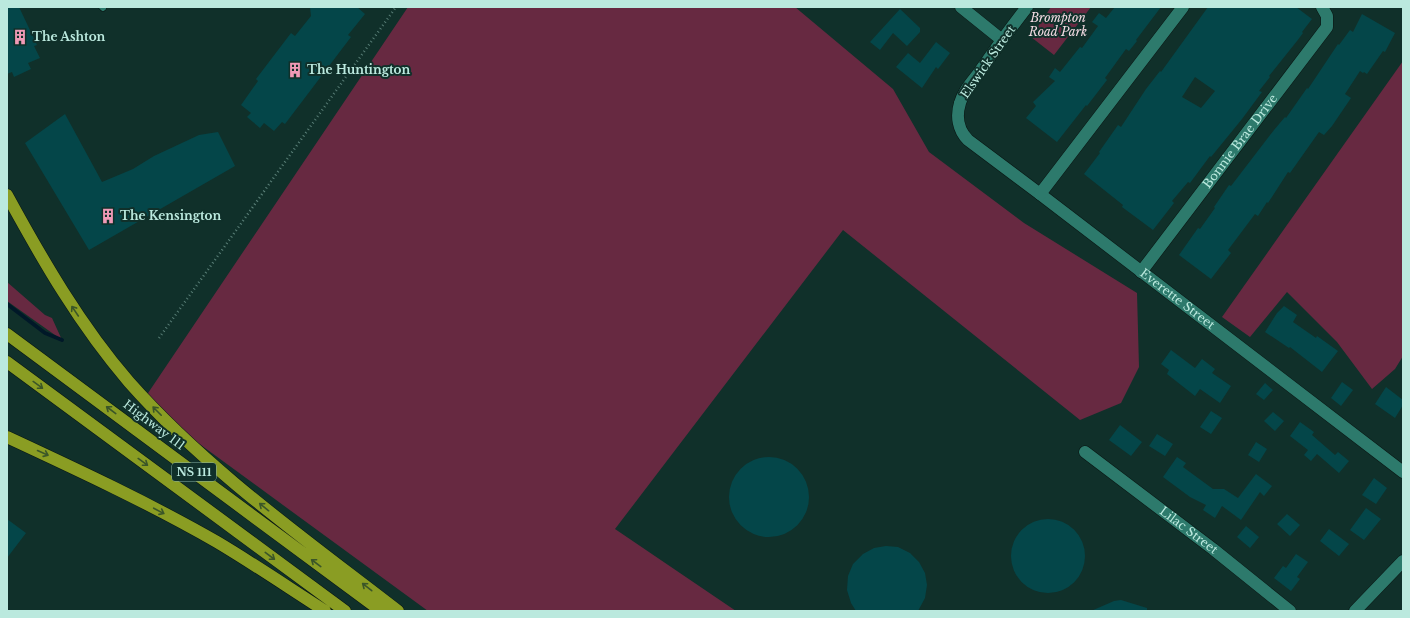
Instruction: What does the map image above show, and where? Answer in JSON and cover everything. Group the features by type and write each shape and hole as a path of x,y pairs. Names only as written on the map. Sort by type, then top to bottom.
{"highway":[{"path":"7,195 41,256 73,308 109,358 151,405 198,451 250,495 398,611"},
{"name":"Highway 111","path":"7,334 381,611"},
{"name":"NS 111","path":"7,362 345,611"},
{"path":"7,437 81,471 168,515 239,556 325,611"}],"street":[{"path":"960,7 1002,40"},
{"name":"Elswick Street","path":"958,122 958,110 964,93 1027,7"},
{"path":"1040,194 1183,7"},
{"name":"Bonnie Brae Drive","path":"1141,272 1327,27 1327,16 1322,7"},
{"name":"Everette Street","path":"958,122 961,131 968,140 1403,472"},
{"name":"Lilac Street","path":"1085,452 1213,549 1290,611"},
{"path":"1355,611 1403,561"}],"path":[{"path":"159,338 396,7"}],"green space":[{"path":"408,7 795,7 893,89 929,152 1024,223 1137,293 1139,367 1121,403 1080,420 843,230 615,529 736,611 428,611 142,402"},
{"name":"Brompton Road Park","path":"1051,7 1091,7 1054,55 1031,37"},
{"path":"1403,61 1403,356 1395,369 1372,389 1337,342 1287,292 1250,337 1222,317"},
{"path":"7,282 45,315 52,318 62,340 7,301"}],"building":[{"name":"The Ashton","path":"7,7 19,7 37,45 34,46 40,58 28,63 31,69 14,77 12,72 7,74"},
{"name":"The Huntington","path":"310,7 357,7 365,14 348,35 351,37 285,124 282,122 274,131 264,123 260,128 247,117 251,113 241,105 258,81 256,79 291,33 295,36 311,16"},
{"path":"1115,7 1161,7 1129,51 1126,49 1105,78 1107,80 1057,142 1026,118 1036,106 1033,102 1055,81 1049,77 1055,68 1060,72 1080,47 1082,48 1098,26 1092,22 1099,13 1106,18"},
{"path":"1208,7 1296,7 1312,19 1297,41 1269,76 1270,77 1259,91 1262,92 1242,119 1211,157 1210,156 1190,183 1188,182 1172,201 1174,203 1153,230 1122,207 1123,205 1084,174 1118,125 1121,127 1146,89 1160,71 1161,72","holes":["1195,77 1215,91 1201,108 1182,97"]},
{"path":"900,9 920,28 920,32 907,46 893,33 880,50 870,42"},
{"path":"1362,14 1395,33 1385,52 1383,51 1367,74 1360,71 1345,94 1351,98 1332,126 1324,135 1319,132 1290,173 1288,172 1258,216 1255,214 1228,250 1231,253 1211,279 1179,255 1198,228 1200,229 1215,208 1214,207 1229,185 1231,186 1274,130 1285,117 1286,118 1307,88 1308,89 1338,44 1339,45 1350,30 1353,32"},
{"path":"936,42 950,53 938,69 936,67 922,88 896,67 908,53 920,63"},
{"name":"The Kensington","path":"65,114 102,182 133,169 154,156 199,135 218,132 235,166 89,250 25,143"},
{"path":"1284,306 1297,315 1293,322 1316,338 1317,336 1338,351 1322,372 1290,347 1289,348 1265,332 1277,313"},
{"path":"1171,350 1195,368 1202,359 1215,369 1212,373 1231,386 1220,403 1200,389 1195,396 1167,374 1169,370 1161,364"},
{"path":"1342,382 1353,390 1341,406 1331,398"},
{"path":"1265,383 1273,390 1264,400 1256,394"},
{"path":"1386,387 1403,400 1403,405 1395,418 1375,404"},
{"path":"1211,411 1222,418 1211,434 1200,427"},
{"path":"1273,412 1284,421 1275,431 1264,421"},
{"path":"1300,422 1314,432 1312,435 1335,455 1338,452 1349,461 1339,473 1317,454 1311,461 1304,455 1308,450 1290,436"},
{"path":"1120,425 1142,442 1131,456 1109,440"},
{"path":"1157,434 1173,444 1165,456 1149,446"},
{"path":"1256,442 1267,449 1259,462 1248,455"},
{"path":"769,457 784,460 797,469 806,482 809,497 806,512 797,525 784,534 769,537 754,534 741,525 732,512 729,497 732,482 741,469 754,460"},
{"path":"1177,457 1186,463 1183,467 1213,489 1224,489 1238,498 1256,474 1272,486 1264,496 1260,492 1241,520 1222,506 1215,518 1203,510 1206,505 1190,497 1163,477"},
{"path":"1374,478 1387,488 1376,504 1362,495"},
{"path":"1366,508 1381,519 1364,540 1350,530"},
{"path":"1287,514 1300,525 1290,536 1277,524"},
{"path":"7,519 26,533 7,558"},
{"path":"1048,519 1062,522 1074,530 1082,542 1085,556 1082,570 1074,582 1062,590 1048,593 1034,590 1022,582 1014,570 1011,556 1014,542 1022,530 1034,522"},
{"path":"1246,526 1259,537 1250,548 1237,537"},
{"path":"1329,529 1349,544 1339,556 1320,541"},
{"path":"886,546 898,547 910,553 919,562 925,573 927,585 925,598 918,611 856,611 851,603 847,590 848,576 853,564 863,554 874,548"},
{"path":"1296,554 1308,562 1297,577 1300,579 1291,591 1274,578 1283,566 1286,568"},
{"path":"1121,600 1147,608 1147,611 1091,611 1114,601"}],"waterway":[{"path":"7,304 45,333 62,340"}],"place":[{"name":"The Ashton","path":"20,37"},
{"name":"The Huntington","path":"295,70"},
{"name":"The Kensington","path":"108,216"}]}
